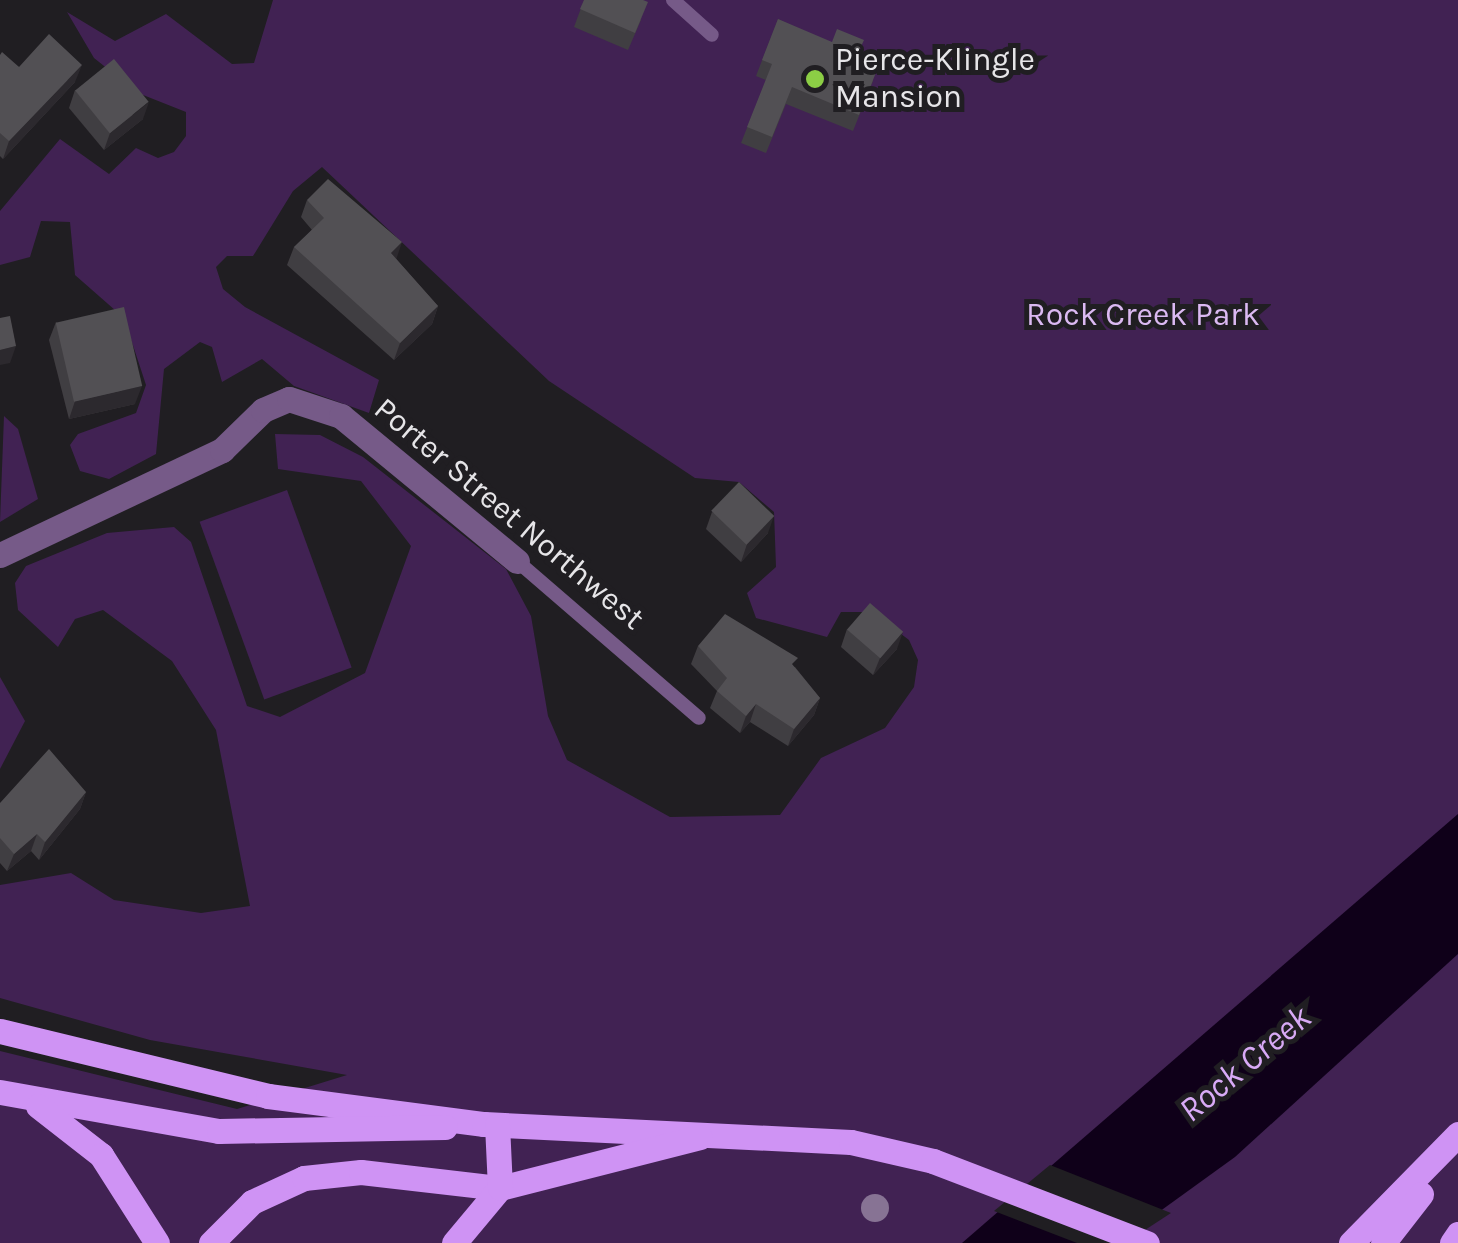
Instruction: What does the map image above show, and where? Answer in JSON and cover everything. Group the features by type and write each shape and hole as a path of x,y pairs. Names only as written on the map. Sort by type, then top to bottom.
{"main road":[{"path":"0,1031 180,1080 491,1124 727,1131 851,1142 933,1162 1144,1243"},
{"path":"0,1092 30,1101 219,1131 372,1134 491,1124"},
{"path":"30,1101 100,1155 157,1243"},
{"path":"454,1243 500,1188 491,1124"},
{"path":"211,1243 252,1202 304,1178 362,1172 500,1188 727,1131"},
{"path":"1351,1243 1458,1137"},
{"path":"1383,1243 1458,1137"},
{"path":"1452,1243 1458,1234"}],"street":[{"name":"Porter Street Northwest","path":"0,555 222,450 263,410 289,400 341,416 516,560"}],"lane":[{"path":"673,0 712,35"},
{"name":"Porter Street Northwest","path":"516,560 699,718"}],"green space":[{"name":"Rock Creek Park","path":"273,0 1458,0 1458,1243 0,1243 0,1051 237,1109 347,1075 150,1040 0,998 0,885 71,873 114,900 201,913 250,906 216,730 172,661 103,610 75,619 58,647 18,610 15,583 26,566 107,533 174,527 191,542 247,706 280,717 365,673 411,546 361,481 278,469 275,434 320,435 363,457 506,569 531,616 548,716 567,760 670,817 780,815 821,758 885,728 914,687 918,660 909,640 872,612 841,612 827,637 756,618 747,593 776,567 774,512 739,482 695,478 549,381 322,167 293,191 253,256 227,256 216,267 223,289 245,307 379,380 369,413 294,386 262,359 222,382 212,347 200,342 164,369 156,454 109,479 80,471 70,445 78,434 136,413 146,385 124,318 75,275 70,222 41,221 30,257 0,265 0,211 60,139 109,174 136,148 158,158 174,152 186,136 186,112 138,93 94,58 67,12 115,41 166,14 232,64 254,63"},
{"path":"4,416 18,429 38,499 0,522"},
{"path":"287,490 352,668 264,699 200,522"},
{"path":"0,677 25,721 0,769"}],"water":[{"name":"Rock Creek","path":"1458,814 1458,954 1235,1157 1116,1243 962,1243"}],"pier":[{"path":"1050,1165 1171,1213 1125,1243 1077,1243 994,1211"}],"building":[{"path":"584,0 648,2 635,33 580,9"},
{"path":"778,19 832,42 837,29 864,40 857,55 879,65 859,115 792,87 772,137 747,127 772,64 762,60"},
{"path":"49,34 82,65 9,141 0,133 0,55 2,52 19,67"},
{"path":"114,59 149,102 110,133 75,90"},
{"path":"328,179 402,242 391,253 438,306 400,343 294,247 324,218 307,200"},
{"path":"124,307 142,386 74,402 56,323"},
{"path":"10,316 16,346 0,350 0,318"},
{"path":"739,482 774,516 746,545 711,511"},
{"path":"870,603 903,632 880,658 847,629"},
{"path":"725,614 798,658 792,664 820,698 794,729 756,704 746,716 717,691 727,678 698,646"},
{"path":"49,749 86,792 45,842 37,834 14,854 0,838 0,803"}],"place":[{"name":"Pierce-Klingle Mansion","path":"815,79"}]}
